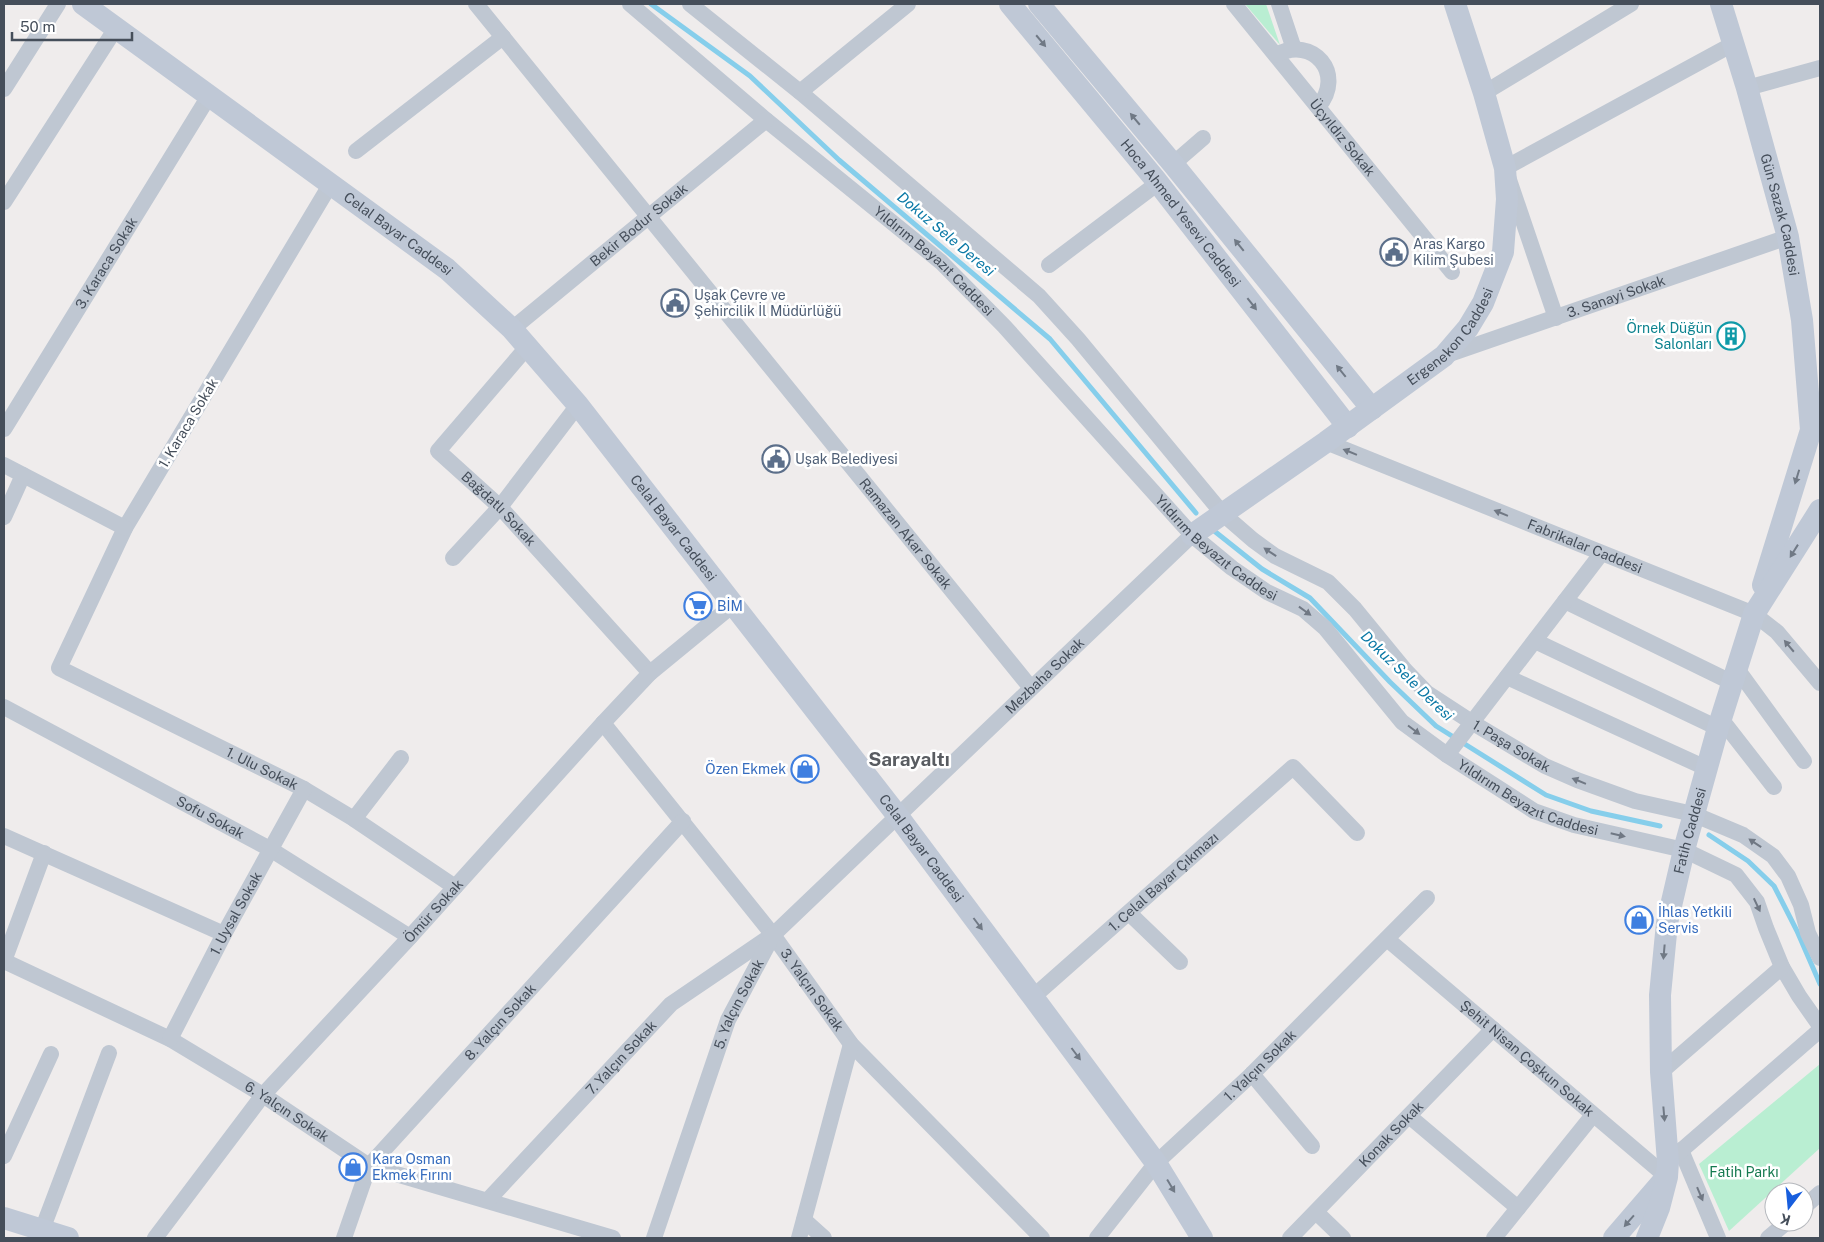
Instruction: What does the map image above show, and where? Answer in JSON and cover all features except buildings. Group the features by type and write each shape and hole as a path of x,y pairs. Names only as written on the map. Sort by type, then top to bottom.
{"street":[{"path":"4,89 58,4"},
{"name":"Celal Bayar Caddesi","path":"85,4 447,269 528,346 578,405 897,815 1156,1163 1202,1238"},
{"name":"Ramazan Akar Sokak","path":"476,4 1031,688"},
{"name":"Yıldırım Beyazıt Caddesi","path":"630,4 766,120 941,262 1004,326 1192,535 1232,568 1267,592 1303,608 1325,628 1402,722 1450,752 1534,811 1574,825 1684,850 1736,875 1757,902 1782,967 1820,1028"},
{"name":"Yıldırım Beyazıt Caddesi","path":"690,4 800,92 1039,296 1078,339 1222,514"},
{"path":"800,92 908,4"},
{"name":"Hoca Ahmed Yesevi Caddesi","path":"1010,4 1158,183 1348,426"},
{"name":"Hoca Ahmed Yesevi Caddesi","path":"1039,4 1173,164 1372,409"},
{"name":"Üçyıldız Sokak","path":"1234,4 1452,272"},
{"path":"1278,4 1294,48"},
{"name":"Ergenekon Caddesi","path":"1192,535 1326,442 1444,356 1468,328 1482,303 1503,252 1507,200 1504,168 1484,93 1455,4"},
{"path":"1484,93 1632,4"},
{"name":"Gün Sazak Caddesi","path":"1721,4 1747,88 1788,237 1802,320 1816,437"},
{"path":"4,202 116,28"},
{"path":"356,151 503,37"},
{"path":"1556,318 1504,168 1733,44"},
{"path":"1276,55 1294,48 1314,54 1322,61 1327,70 1329,80 1324,100 1318,107"},
{"path":"1747,88 1820,68"},
{"name":"3. Karaca Sokak","path":"4,429 209,96"},
{"name":"Bekir Bodur Sokak","path":"512,329 766,120"},
{"path":"1173,164 1204,138"},
{"path":"1049,265 1158,183"},
{"name":"1. Karaca Sokak","path":"59,668 125,528 330,185"},
{"name":"3. Sanayi Sokak","path":"1444,356 1788,237"},
{"name":"Bağdatlı Sokak","path":"528,346 438,451 500,507 650,673"},
{"path":"453,558 500,507 578,405"},
{"path":"1754,614 1816,437"},
{"name":"Fabrikalar Caddesi","path":"1326,442 1754,614 1777,632 1820,683"},
{"path":"4,465 125,528"},
{"path":"4,517 23,475"},
{"name":"Fatih Caddesi","path":"1648,1238 1672,1163 1661,1072 1660,995 1667,923 1684,850 1706,768 1754,614 1820,510"},
{"name":"1. Paşa Sokak","path":"1222,514 1275,556 1328,582 1355,609 1405,670 1427,693 1469,727 1545,766 1577,780 1635,801 1693,814 1743,835 1773,856 1788,876 1801,904 1808,934 1820,958"},
{"name":"Mezbaha Sokak","path":"897,815 1192,535"},
{"path":"1450,752 1601,554"},
{"path":"1566,601 1735,676 1804,761"},
{"name":"Ömür Sokak","path":"155,1238 263,1095 410,937 602,723 650,673 734,604"},
{"path":"1535,641 1720,723 1774,786"},
{"name":"1. Ulu Sokak","path":"59,668 304,789 354,819 455,887"},
{"path":"1508,677 1706,768"},
{"name":"Sofu Sokak","path":"4,707 270,849 410,937"},
{"name":"3. Yalçın Sokak","path":"602,723 683,821 773,935 851,1044 1042,1238"},
{"path":"354,819 401,758"},
{"name":"1. Celal Bayar Çıkmazı","path":"1033,998 1293,767 1356,833"},
{"name":"1. Uysal Sokak","path":"170,1039 224,934 304,789"},
{"name":"5. Yalçın Sokak","path":"654,1238 728,1020 773,935 897,815"},
{"name":"8. Yalçın Sokak","path":"344,1238 369,1166 683,821"},
{"path":"4,836 224,934"},
{"path":"4,961 44,853"},
{"name":"1. Yalçın Sokak","path":"1097,1238 1156,1163 1252,1074 1427,898"},
{"path":"1129,913 1180,962"},
{"name":"7. Yalçın Sokak","path":"488,1200 671,1004 773,935"},
{"name":"Şehit Nisan Çoşkun Sokak","path":"1387,939 1593,1115 1672,1163"},
{"name":"6. Yalçın Sokak","path":"4,961 170,1039 263,1095 369,1166 613,1238"},
{"path":"1661,1072 1782,967"},
{"path":"1614,1238 1672,1163 1820,1028"},
{"name":"Konak Sokak","path":"1290,1238 1493,1030"},
{"path":"799,1238 851,1044"},
{"path":"42,1230 109,1053"},
{"path":"4,1156 51,1054"},
{"path":"1252,1074 1312,1146"},
{"path":"1494,1238 1593,1115"},
{"path":"1409,1116 1518,1208"},
{"path":"1672,1163 1718,1238"},
{"path":"1316,1212 1343,1238"},
{"path":"4,1218 68,1238"},
{"path":"804,1220 824,1238"}],"green space":[{"path":"1245,4 1266,4 1280,45"},
{"name":"Fatih Parkı","path":"1820,1064 1820,1148 1783,1182 1764,1182 1764,1199 1729,1231 1699,1164"}],"waterway":[{"name":"Dokuz Sele Deresi","path":"651,4 750,76 839,160 1050,339 1196,513"},
{"name":"Dokuz Sele Deresi","path":"1213,530 1262,569 1310,598 1390,682 1436,726 1546,795 1591,811 1660,826"},
{"name":"Dokuz Sele Deresi","path":"1709,835 1748,861 1774,886 1797,931 1820,984"}],"place":[{"name":"Aras Kargo Kilim Şubesi","path":"1394,252"},
{"name":"Uşak Çevre ve Şehircilik İl Müdürlüğü","path":"675,303"},
{"name":"Örnek Düğün Salonları","path":"1731,336"},
{"name":"Uşak Belediyesi","path":"776,459"},
{"name":"BİM","path":"698,606"},
{"name":"Özen Ekmek","path":"805,769"},
{"name":"İhlas Yetkili Servis","path":"1639,920"},
{"name":"Kara Osman Ekmek Fırını","path":"353,1167"}],"district":[{"name":"Sarayaltı","path":"909,759"}]}
